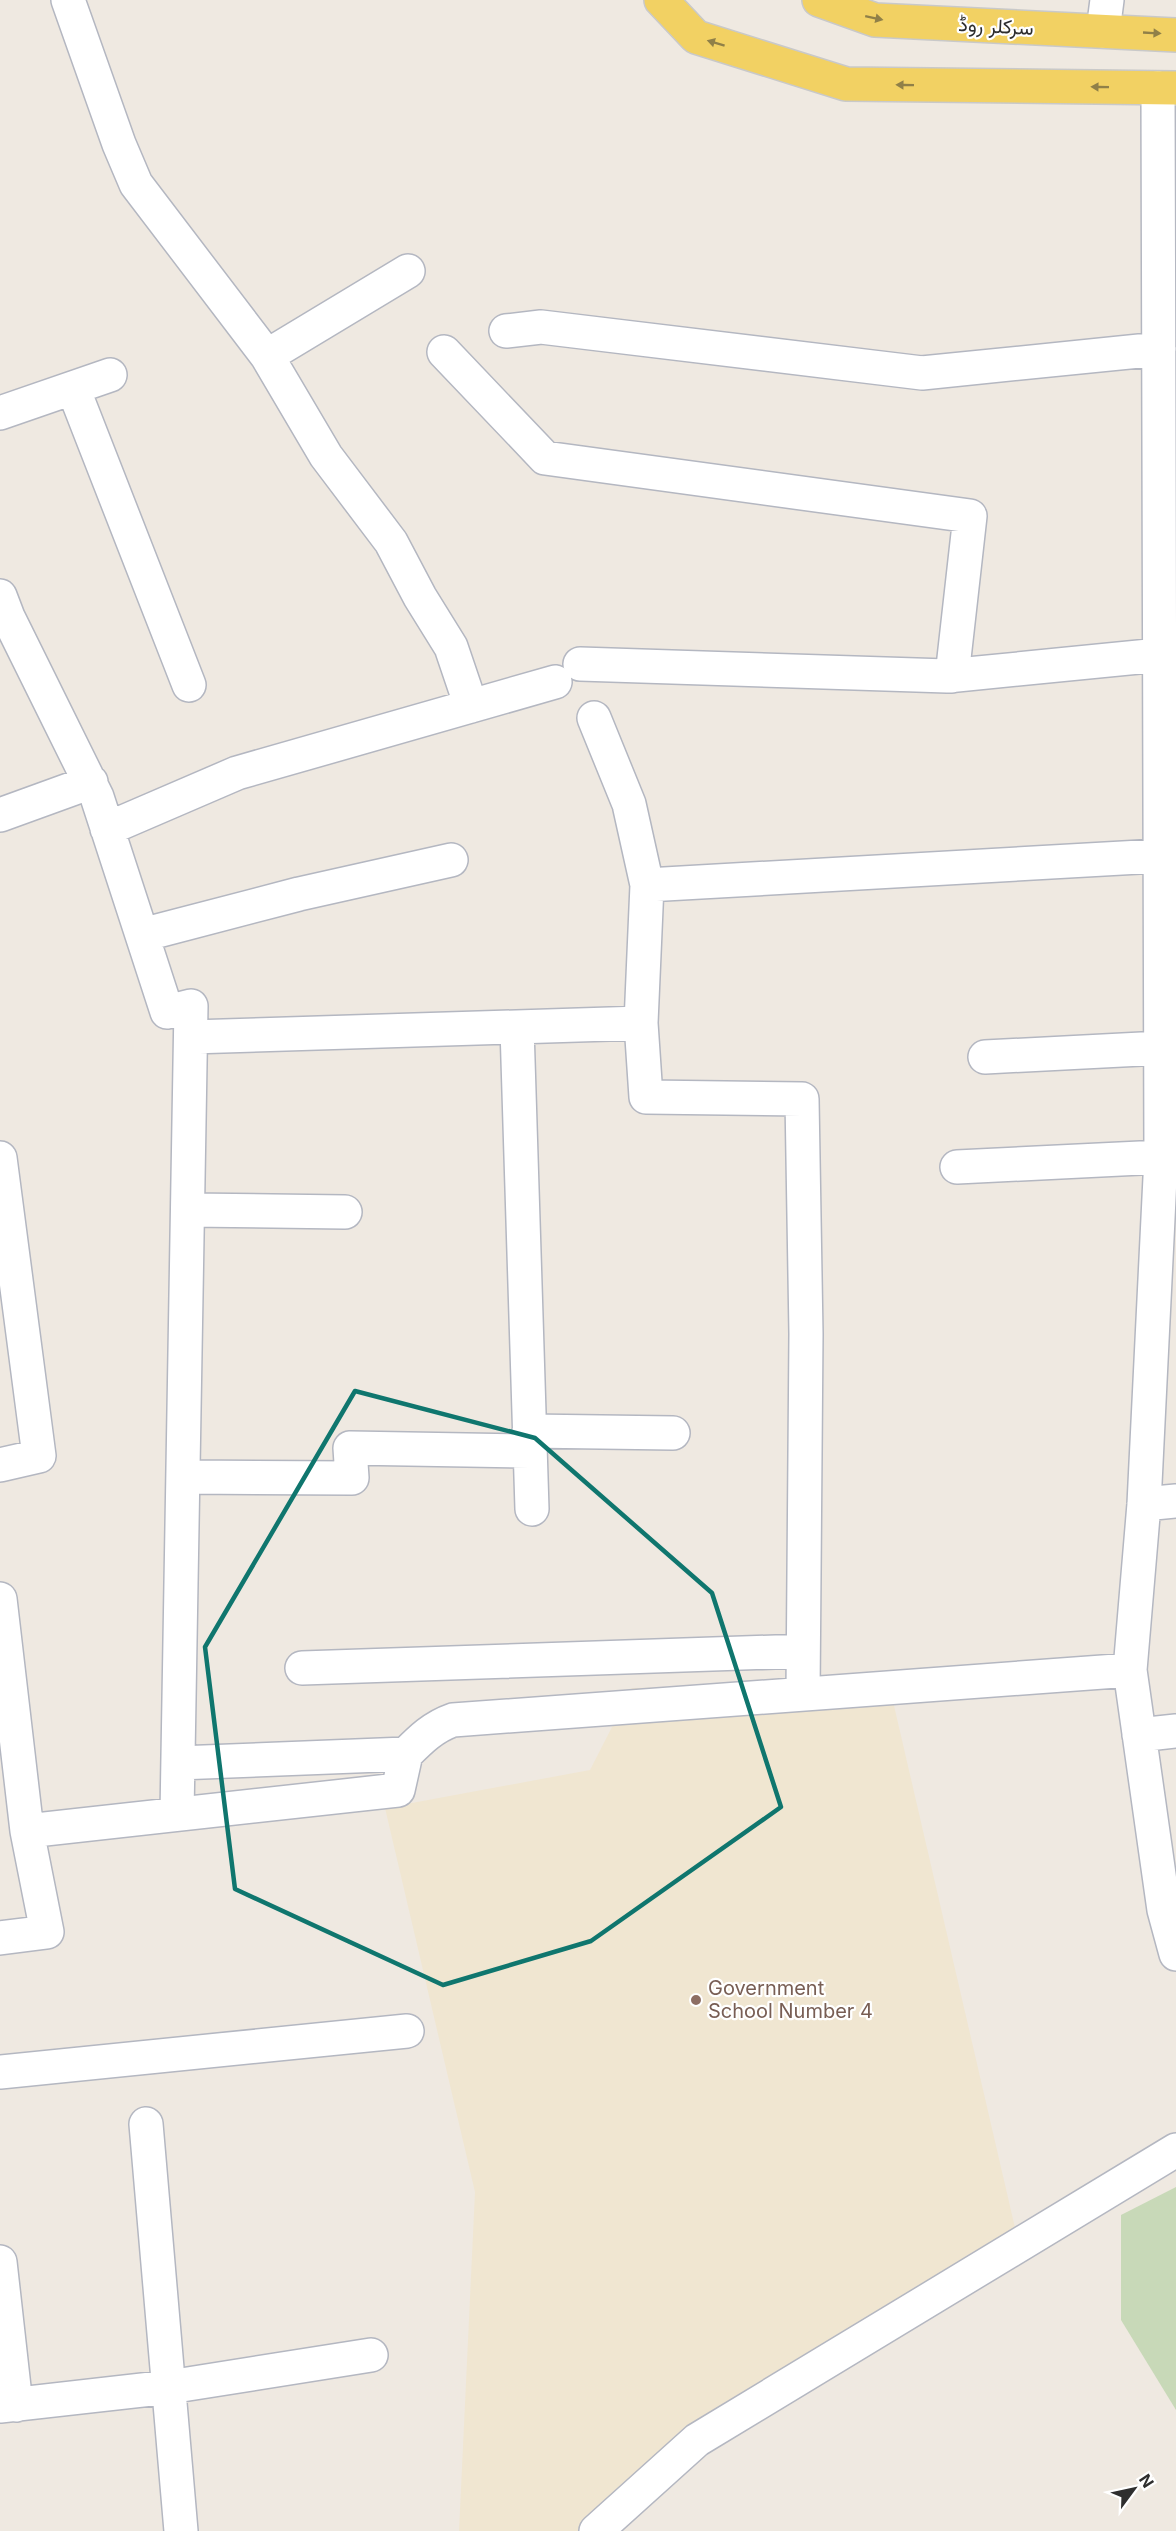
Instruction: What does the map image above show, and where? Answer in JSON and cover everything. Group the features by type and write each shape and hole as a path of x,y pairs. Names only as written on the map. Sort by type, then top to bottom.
{"main road":[{"path":"661,0 696,37 846,84 1167,88"},
{"name":"سرکلر روڈ","path":"819,0 875,20 1105,16 1176,35"}],"street":[{"path":"68,0 119,144 136,183 267,356 326,456 391,542 420,597 451,646 471,706"},
{"path":"1167,88 1159,349 1160,655 1168,855 1161,1048 1161,1156 1144,1504 1130,1670 1176,1954"},
{"path":"267,356 408,271"},
{"path":"506,331 541,327 922,373 1159,349"},
{"path":"444,352 545,458 970,516 952,676"},
{"path":"0,413 110,375"},
{"path":"73,388 189,685"},
{"path":"3,610 90,782 167,1012 191,1006 177,1814"},
{"path":"107,829 237,773 471,706 567,673 952,676 1160,655"},
{"path":"594,718 629,804 646,885 641,1023 646,1097 802,1099 806,1346 803,1693"},
{"path":"0,815 90,782"},
{"path":"646,885 1168,855"},
{"path":"142,935 299,894 451,860"},
{"path":"191,1037 641,1023"},
{"path":"517,1028 532,1509"},
{"path":"985,1057 1161,1048"},
{"path":"957,1167 1161,1156"},
{"path":"0,1158 13,1364 39,1456 0,1465"},
{"path":"188,1210 345,1212"},
{"path":"183,1477 352,1478 350,1448 530,1441 673,1432"},
{"path":"1144,1504 1176,1501"},
{"path":"0,1599 7,1725 47,1932 0,1938"},
{"path":"302,1668 804,1651"},
{"path":"27,1831 398,1790 406,1754 425,1734 438,1725 453,1720 1130,1670"},
{"path":"1139,1735 1176,1731"},
{"path":"178,1764 406,1754"},
{"path":"0,2072 407,2031"},
{"path":"146,2124 181,2531"},
{"path":"596,2531 697,2440 1176,2150"},
{"path":"0,2262 8,2406 169,2387 371,2355"}],"highlighted area":[{"path":"355,1391 535,1438 712,1593 781,1807 591,1941 443,1985 235,1889 205,1647"}],"shaded area":[{"name":"Government School Number 4","path":"889,1684 1019,2245 697,2440 596,2531 459,2531 475,2192 385,1808 590,1770 632,1688"}],"green space":[{"path":"1176,2187 1176,2410 1121,2320 1121,2215"}],"place":[{"name":"Government School Number 4","path":"696,2000"}]}
